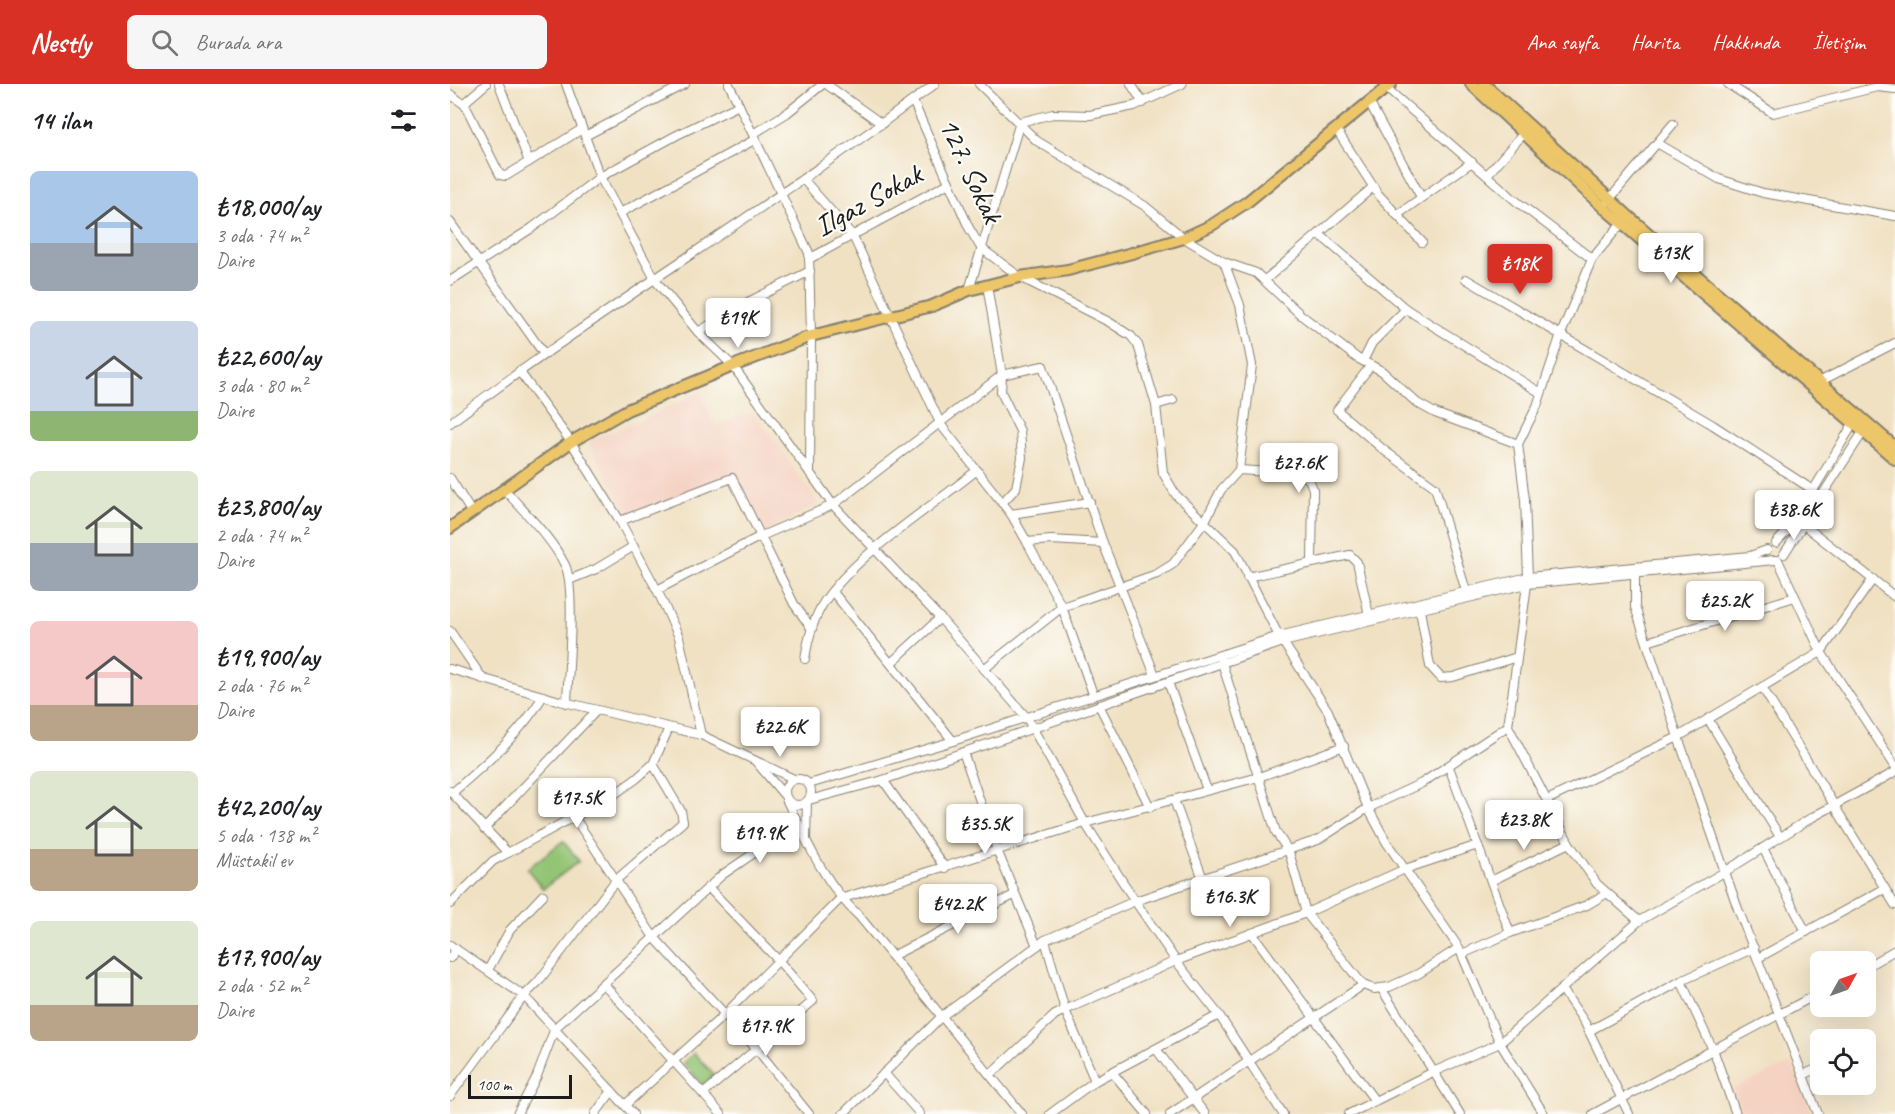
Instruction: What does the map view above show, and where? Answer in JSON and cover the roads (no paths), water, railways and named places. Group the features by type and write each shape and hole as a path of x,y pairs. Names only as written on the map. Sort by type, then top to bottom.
{"main road":[{"path":"1471,84 1606,203 1821,381 1856,419"},
{"path":"1484,84 1606,203"},
{"path":"450,528 571,442 627,410 733,366 812,336 932,306 987,285 1020,277 1068,270 1184,238 1212,225 1247,202 1389,86"},
{"path":"1625,219 1856,419 1895,459"},
{"path":"1866,428 1895,447"}],"street":[{"path":"464,103 486,84"},
{"path":"499,84 529,162"},
{"path":"566,84 600,177 656,281 699,332 733,366 833,505 940,618 1027,718 1085,823 1135,901 1176,961 1219,1015 1283,1114"},
{"path":"450,94 464,103 500,174 506,176 584,133 684,84"},
{"path":"729,84 809,253 812,336 810,473"},
{"path":"620,213 754,136 824,84 882,124"},
{"path":"450,423 519,371 656,281 882,124 935,84"},
{"path":"979,84 1037,141 1144,206 1184,238 1224,262 1256,273 1301,315 1367,363 1382,371 1427,410 1518,444"},
{"path":"1131,84 1143,103"},
{"path":"1020,122 1053,114 1090,115 1143,103 1182,84"},
{"path":"1728,84 1773,113 1878,85 1895,89"},
{"path":"1389,86 1487,175 1592,259"},
{"name":"127. Sokak","path":"912,101 969,228 981,248 1020,277 1090,310 1131,336 1138,345 1156,405 1163,473 1176,495 1205,521"},
{"path":"1369,102 1421,197"},
{"path":"450,281 532,228 600,177 677,135 739,105"},
{"path":"969,290 1020,122"},
{"path":"1606,203 1673,124"},
{"path":"1336,129 1373,187 1422,242"},
{"path":"1487,175 1524,133"},
{"path":"1657,143 1719,180 1763,193 1895,216"},
{"path":"1397,215 1472,162"},
{"path":"803,179 853,236 941,425 1011,514 1027,542 1062,607 1094,694"},
{"name":"Ilgaz Sokak","path":"809,259 949,183"},
{"path":"1265,280 1373,187"},
{"path":"1625,219 1592,259 1561,334 1541,393 1518,444 1526,500 1528,580 1508,726 1569,843 1597,884 1639,921"},
{"path":"450,222 544,354"},
{"path":"1318,234 1406,309 1541,393"},
{"path":"984,669 1062,607 1120,587 1173,564 1205,521 1221,490 1239,470 1252,365 1240,305 1224,262"},
{"path":"699,332 748,302 810,271"},
{"path":"1466,279 1713,424 1813,490"},
{"path":"987,285 1002,375 1001,392 1020,431 1022,458 1016,488 1002,503"},
{"path":"1406,309 1372,343 1367,363 1337,410 1385,451 1435,487 1466,591"},
{"path":"1821,381 1895,343"},
{"path":"657,590 759,537 833,505 941,425 1002,375 1043,366 1103,543 1155,675"},
{"path":"519,371 571,442 620,521 657,590 679,637 701,735"},
{"path":"1156,405 1173,400"},
{"path":"809,784 1027,718 1155,675 1220,659 1281,639 1369,615 1466,591 1528,580 1750,556 1767,550 1769,545 1776,543 1791,526 1856,419"},
{"path":"1281,639 1420,610 1528,580 1779,558 1804,525 1866,428"},
{"path":"805,658 812,629 824,603 833,592 876,548 977,470"},
{"path":"1239,470 1300,474 1309,479 1312,489 1312,562"},
{"path":"450,478 472,513"},
{"path":"620,521 732,478 759,537 794,604 812,629"},
{"path":"505,490 554,545 566,567 569,580 567,703"},
{"path":"1011,514 1090,502"},
{"path":"1205,521 1235,551 1281,639 1319,696 1344,746 1368,808 1405,869 1460,951 1500,1043 1544,1114"},
{"path":"1804,525 1895,597"},
{"path":"1027,542 1051,540 1103,543"},
{"path":"1776,543 1782,546 1779,558 1821,652 1895,766"},
{"path":"569,580 596,569 634,546"},
{"path":"1767,550 1770,558 1779,558"},
{"path":"1247,577 1350,555 1354,558 1369,615"},
{"path":"1635,572 1635,607 1678,737 1754,948 1818,1114"},
{"path":"1547,800 1678,737 1821,652 1873,579"},
{"path":"833,592 953,741"},
{"path":"1647,642 1795,597"},
{"path":"1420,610 1430,666 1441,678 1453,677 1517,657"},
{"path":"891,663 940,618"},
{"path":"450,631 483,679"},
{"path":"754,759 785,797 796,806 883,780 1168,682 1220,659"},
{"path":"1220,659 1276,832 1289,852 1306,913 1364,985 1389,987 1460,951 1587,905 1607,893"},
{"path":"450,669 567,703 701,735 794,779 802,780 809,784 811,792 808,801 806,841"},
{"path":"1168,682 1207,790"},
{"path":"1762,687 1895,905"},
{"path":"508,853 451,792 501,749 535,709 543,696"},
{"path":"1099,705 1150,807"},
{"path":"484,829 597,710"},
{"path":"1708,719 1780,837"},
{"path":"843,1114 942,1016 1046,940 1135,901 1289,852 1318,840 1368,808 1404,794 1449,767 1508,726"},
{"path":"450,904 493,861 612,796 653,764 669,728"},
{"path":"625,1105 724,1015 840,899 1085,823 1258,777 1344,746"},
{"path":"963,752 1014,895 1037,946"},
{"path":"450,1096 524,996 538,982 616,880 683,822 681,811 653,764"},
{"path":"1449,767 1509,933"},
{"path":"1349,1114 1433,1072 1500,1043 1639,921 1726,872 1833,806 1895,772"},
{"path":"794,779 788,784 785,797 806,841 840,899 859,916 1022,1114"},
{"path":"883,780 945,868"},
{"path":"1174,800 1203,879"},
{"path":"574,817 653,936 756,1048 809,1114"},
{"path":"518,1114 537,1076 555,1028 708,887 798,823"},
{"path":"1491,881 1569,843"},
{"path":"990,1076 1055,1015 1065,1010 1176,961 1306,913 1405,869 1478,845"},
{"path":"1763,848 1806,932"},
{"path":"703,1094 813,1001 779,961 708,887"},
{"path":"1758,957 1884,889"},
{"path":"488,970 510,930 543,895"},
{"path":"892,956 1014,895"},
{"path":"1252,933 1375,1101"},
{"path":"1046,940 1065,1010 1095,1081"},
{"path":"450,958 453,947 524,996 633,1114"},
{"path":"1589,1031 1681,981 1754,948"},
{"path":"1876,961 1895,950"},
{"path":"1681,981 1714,1052 1736,1114"},
{"path":"603,983 672,1063 721,1114"},
{"path":"1170,1114 1364,985"},
{"path":"1381,988 1460,1114"},
{"path":"1562,989 1589,1031 1629,1114"},
{"path":"1593,1114 1714,1052 1810,998"},
{"path":"1050,1114 1095,1081 1219,1015"},
{"path":"1156,1050 1205,1114"},
{"path":"1112,1072 1147,1114"},
{"path":"1803,1075 1810,1072"},
{"path":"884,1073 920,1114"},
{"path":"595,1114 612,1091"}]}
